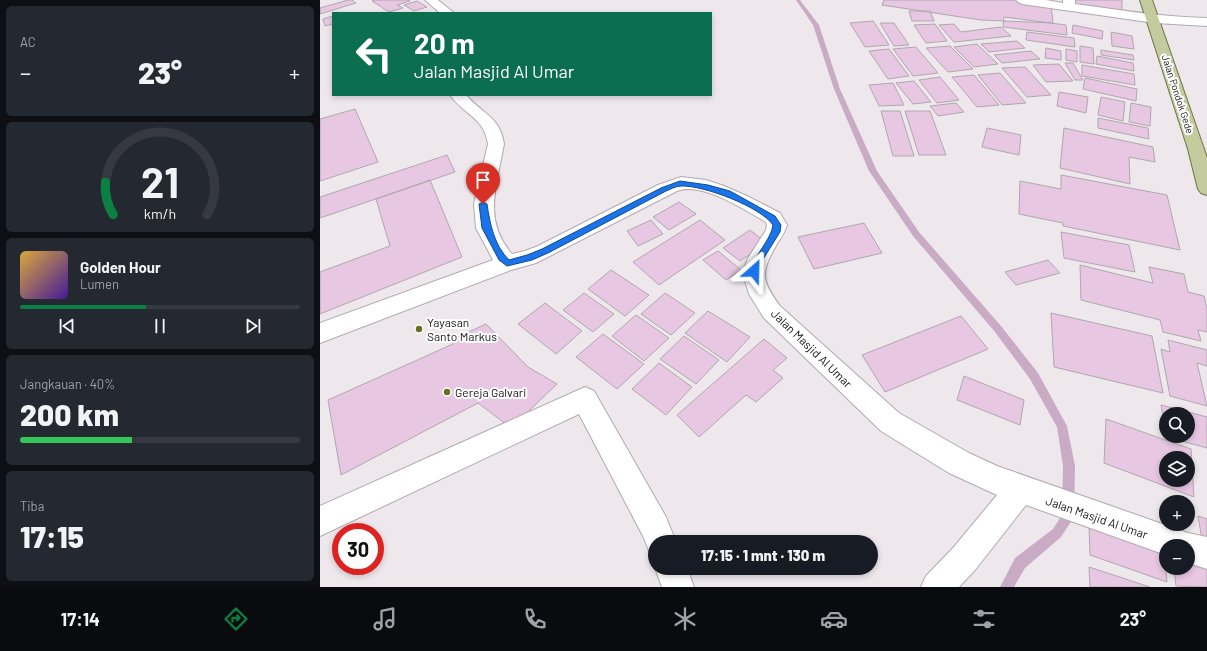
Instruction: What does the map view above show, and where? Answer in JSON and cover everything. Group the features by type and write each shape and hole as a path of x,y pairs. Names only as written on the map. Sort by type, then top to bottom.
{"main road":[{"name":"Jalan Pondok Gede","path":"1149,9 1196,149 1207,189"}],"street":[{"path":"431,0 447,12"},
{"path":"1022,0 1149,9 1186,22 1207,22"},
{"path":"320,333 507,263 502,258 486,228 483,204 496,144 496,134 489,122 462,101 459,96"},
{"name":"Jalan Masjid Al Umar","path":"507,263 529,258 545,251 664,189 680,183 727,193 773,218 777,225 776,232 757,260 754,271 757,289 772,312 890,422 959,463 992,479 1162,539"},
{"path":"320,521 585,399 658,535"},
{"path":"937,587 964,559 1020,490"},
{"path":"1195,550 1207,553"},
{"path":"674,575 678,587"}],"building":[{"path":"352,0 356,3 320,14 320,8"},
{"path":"884,0 1020,0 1051,5 1053,23 981,20 882,5"},
{"path":"1072,0 1122,0 1122,13 1071,5"},
{"path":"372,1 410,1 397,5 403,8 389,12"},
{"path":"417,1 427,7 414,11 404,5"},
{"path":"909,11 930,11 934,21 912,21"},
{"path":"332,16 332,24 325,26 323,19"},
{"path":"1004,17 1066,25 1067,35 1003,27"},
{"path":"873,21 889,45 865,47 850,23"},
{"path":"880,23 894,23 909,45 894,46"},
{"path":"935,24 947,41 926,43 914,25"},
{"path":"954,24 961,32 1001,27 1011,36 954,42 939,25"},
{"path":"1073,25 1103,31 1102,39 1072,33"},
{"path":"1027,32 1074,38 1075,47 1026,40"},
{"path":"1111,32 1132,36 1134,49 1112,46"},
{"path":"1017,41 1025,48 989,52 981,44"},
{"path":"977,44 998,64 974,67 954,47"},
{"path":"950,46 973,69 948,72 926,48"},
{"path":"1080,46 1093,48 1094,64 1080,62"},
{"path":"916,47 938,73 913,76 893,49"},
{"path":"1046,48 1061,51 1061,60 1045,58"},
{"path":"889,49 909,76 888,79 869,51"},
{"path":"1066,49 1077,51 1077,62 1066,60"},
{"path":"1101,50 1133,55 1134,60 1101,55"},
{"path":"1031,51 1040,59 1002,63 994,55"},
{"path":"1097,56 1133,63 1134,71 1096,64"},
{"path":"1065,63 1073,63 1083,80 1075,80"},
{"path":"1059,64 1073,81 1046,82 1033,65"},
{"path":"1082,65 1134,74 1135,85 1082,76"},
{"path":"1025,67 1051,95 1027,97 1002,68"},
{"path":"1000,73 1026,103 1002,105 978,75"},
{"path":"974,75 999,105 977,107 952,77"},
{"path":"940,77 959,100 937,103 919,80"},
{"path":"1085,78 1137,89 1136,101 1083,89"},
{"path":"914,81 931,102 913,104 896,83"},
{"path":"893,83 904,105 879,106 869,85"},
{"path":"1059,92 1088,97 1086,113 1057,106"},
{"path":"1101,97 1125,102 1123,121 1098,115"},
{"path":"956,103 964,112 938,116 930,106"},
{"path":"1131,103 1151,107 1150,126 1129,122"},
{"path":"355,109 378,162 320,181 320,119"},
{"path":"881,111 900,111 914,156 893,156"},
{"path":"905,111 930,111 946,155 919,155"},
{"path":"1098,118 1148,128 1149,139 1098,128"},
{"path":"987,128 1021,135 1019,155 982,147"},
{"path":"1064,128 1153,147 1155,162 1129,157 1130,184 1060,168"},
{"path":"447,155 455,172 320,218 320,197"},
{"path":"1061,175 1167,195 1180,250 1063,226 1063,223 1019,214 1020,181 1061,189"},
{"path":"430,180 462,257 320,314 320,272 390,246 376,199"},
{"path":"679,202 696,214 669,230 653,217"},
{"path":"651,220 663,234 638,246 627,231"},
{"path":"700,220 725,240 659,285 633,262"},
{"path":"864,223 882,253 814,269 798,237"},
{"path":"750,230 767,243 740,261 723,248"},
{"path":"1061,232 1129,245 1135,272 1064,258"},
{"path":"718,251 741,270 726,280 703,260"},
{"path":"1048,260 1060,273 1016,285 1005,272"},
{"path":"1080,265 1153,283 1149,267 1184,274 1188,292 1204,296 1207,309 1207,332 1198,330 1201,341 1163,332 1160,320 1081,300"},
{"path":"611,270 649,295 625,316 588,289"},
{"path":"584,293 614,314 593,332 563,310"},
{"path":"665,293 695,313 671,335 641,314"},
{"path":"545,303 582,331 556,354 518,324"},
{"path":"708,311 750,337 727,362 685,333"},
{"path":"1051,313 1152,336 1163,393 1054,367"},
{"path":"636,315 669,338 644,361 612,336"},
{"path":"961,316 988,349 885,392 862,355"},
{"name":"Gereja Galvari","path":"486,324 528,367 557,384 511,428 478,403 341,475 328,400 453,344 451,340"},
{"path":"603,334 644,364 617,389 576,357"},
{"path":"684,336 719,360 696,384 660,359"},
{"path":"764,339 787,358 773,370 783,378 756,402 746,395 699,437 677,415"},
{"path":"1168,340 1207,350 1207,366 1197,363 1207,406 1170,396 1161,349 1170,352"},
{"path":"659,363 692,387 666,415 632,389"},
{"path":"964,376 1024,400 1020,425 957,400"},
{"path":"1195,414 1207,417 1207,448 1189,443 1195,443"},
{"path":"1106,419 1159,438 1159,443 1174,443 1191,449 1191,451 1159,451 1159,484 1104,463"},
{"path":"1168,487 1193,487 1194,495 1189,495"},
{"path":"1198,516 1207,519 1207,547 1203,546"},
{"path":"1089,526 1159,549 1159,575 1166,575 1167,582 1090,555"},
{"path":"1195,556 1207,560 1207,587 1176,586 1175,575 1195,575"},
{"path":"1089,567 1150,587 1090,587"}],"waterway":[{"path":"798,0 816,25 837,89 873,171 916,234 998,329 1034,376 1062,426 1069,466 1068,517 1057,533 1020,563 1007,587"}],"place":[{"name":"Yayasan Santo Markus","path":"419,329"},
{"name":"Gereja Galvari","path":"447,392"}],"route":[{"path":"483,204 486,228 502,258 507,263 529,258 558,245 664,189 680,183 708,188 727,193 750,204 773,218 777,225 776,232 757,260 754,271"}]}
